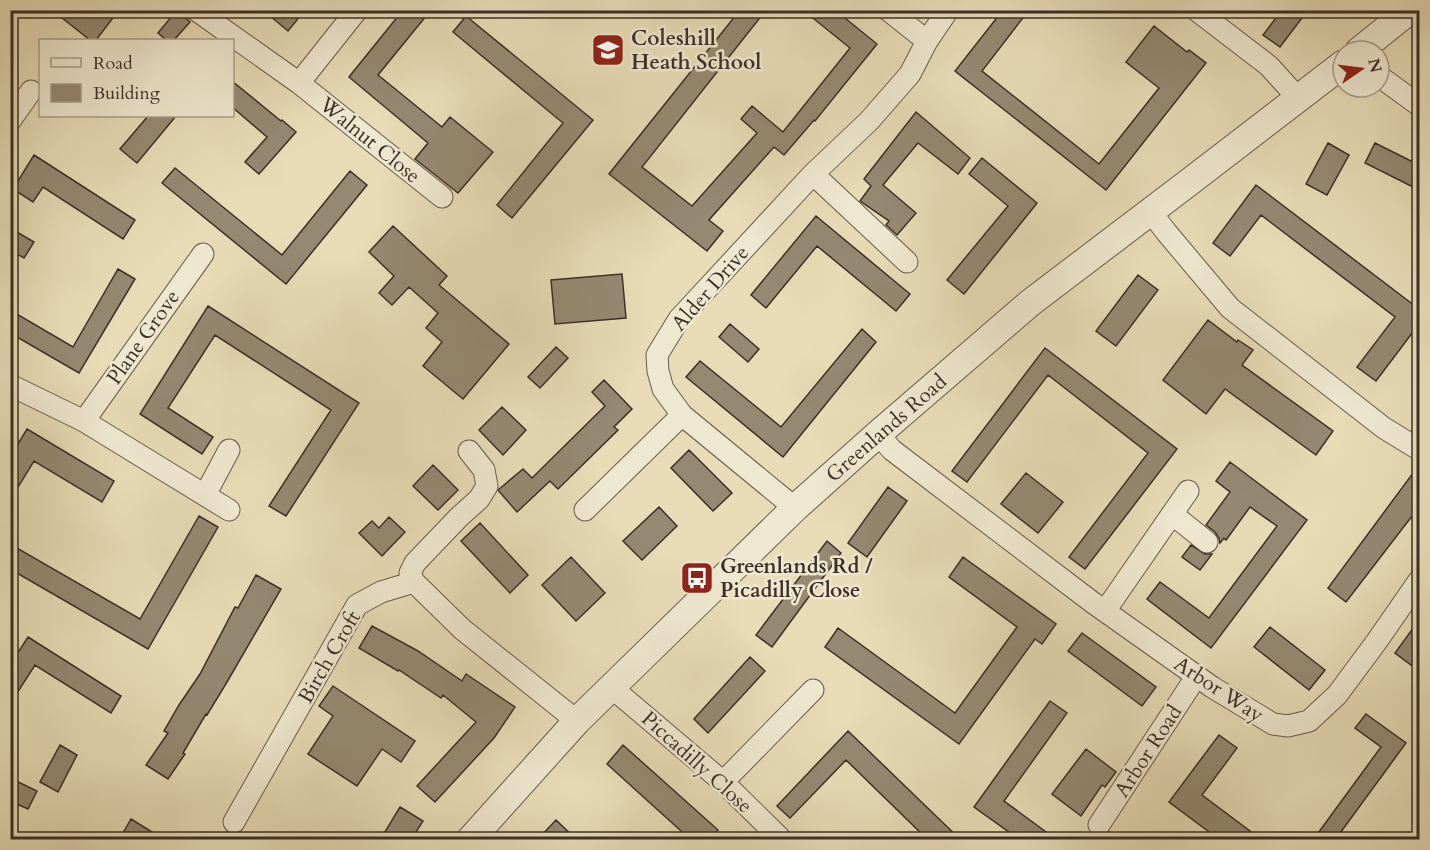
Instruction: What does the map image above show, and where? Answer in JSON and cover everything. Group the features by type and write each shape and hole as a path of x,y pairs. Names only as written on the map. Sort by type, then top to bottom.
{"street":[{"name":"Walnut Close","path":"196,10 299,83 442,196"},
{"name":"Walnut Close","path":"299,83 357,10"},
{"path":"888,10 927,41"},
{"name":"Alder Drive","path":"795,508 682,415 663,389 657,355 680,319 813,174 876,113 910,74 927,41 948,10"},
{"path":"1196,10 1269,66 1298,97"},
{"path":"1374,39 1410,10"},
{"name":"Greenlands Road","path":"470,840 577,721 795,508 878,434 1030,303 1331,73"},
{"path":"1391,85 1419,106"},
{"path":"10,121 31,91"},
{"path":"813,174 907,262"},
{"path":"1150,211 1230,308 1384,428 1419,450"},
{"name":"Plane Grove","path":"84,421 202,254"},
{"path":"11,386 84,421 229,510"},
{"path":"585,510 682,415"},
{"name":"Arbor Way","path":"878,434 892,450 1105,611 1196,677 1273,724 1288,726 1309,722 1337,695 1419,579"},
{"path":"205,495 229,450"},
{"path":"469,451 484,470 487,486 479,499 415,563 410,573 414,582 462,629 577,721"},
{"path":"1105,611 1188,491"},
{"path":"1172,514 1207,542"},
{"name":"Birch Croft","path":"234,822 357,605 381,592 414,582"},
{"name":"Arbor Road","path":"1099,825 1196,677"},
{"name":"Piccadilly Close","path":"612,687 723,782 782,840"},
{"path":"723,782 813,690"}],"building":[{"path":"52,10 119,10 97,39 89,39"},
{"path":"177,10 190,22 175,39 165,39 158,33"},
{"path":"263,10 305,10 288,31"},
{"path":"403,10 431,10 378,75 442,127 450,117 493,152 458,193 415,159 428,143 349,77"},
{"path":"740,10 766,10 642,167 692,206 757,133 741,119 752,106 783,132 850,48 803,10 835,10 877,44 815,121 784,155 774,147 709,220 723,231 707,251 609,174"},
{"path":"1003,10 1029,10 982,71 1099,164 1159,88 1126,62 1154,26 1187,52 1189,50 1206,63 1106,190 955,71"},
{"path":"1282,10 1308,10 1280,47 1263,35"},
{"path":"466,16 593,120 512,218 497,205 563,123 453,32"},
{"path":"234,83 296,132 259,174 245,162 267,137 234,109"},
{"path":"916,112 970,158 958,174 918,143 883,185 916,213 897,235 886,225 889,221 860,201 871,186 864,179"},
{"path":"147,117 175,117 137,163 120,149"},
{"path":"1328,143 1349,155 1327,195 1306,184"},
{"path":"1375,143 1419,165 1419,190 1365,163"},
{"path":"34,155 135,220 123,239 43,187 33,202 13,189"},
{"path":"982,158 1037,203 964,294 947,280 1008,206 969,174"},
{"path":"175,168 282,255 350,171 367,185 286,284 162,183"},
{"path":"1256,185 1419,309 1419,324 1376,381 1357,367 1395,317 1261,215 1230,256 1213,243"},
{"path":"816,216 910,294 896,311 817,246 766,308 751,295"},
{"path":"393,226 447,276 439,285 509,344 463,399 423,366 442,342 426,328 438,313 409,287 392,305 379,293 394,276 369,252"},
{"path":"10,228 34,242 24,258 10,250"},
{"path":"118,269 135,279 79,373 10,333 10,310 73,347"},
{"path":"622,274 626,318 555,324 551,280"},
{"path":"1138,275 1158,290 1116,346 1096,331"},
{"path":"208,306 359,403 286,516 269,506 331,410 215,335 168,408 213,437 202,454 140,414"},
{"path":"1208,320 1237,342 1238,340 1253,350 1242,365 1333,431 1316,455 1225,389 1206,414 1163,380"},
{"path":"730,324 759,349 748,362 719,337"},
{"path":"862,329 876,342 783,457 686,377 700,361 781,427"},
{"path":"556,347 568,358 540,388 528,377"},
{"path":"1045,348 1177,449 1085,569 1069,557 1148,453 1048,375 967,482 952,471"},
{"path":"604,380 632,409 614,427 618,430 558,489 550,481 517,512 498,490 523,469 532,478 605,406 592,392"},
{"path":"502,407 526,430 503,455 479,430"},
{"path":"27,429 114,481 102,502 34,461 10,500 10,457"},
{"path":"689,450 732,493 713,511 671,468"},
{"path":"1230,462 1307,520 1211,648 1147,599 1160,582 1209,618 1277,526 1250,507 1226,540 1224,538 1220,543 1215,532 1206,525 1230,492 1216,481"},
{"path":"433,465 458,490 438,510 413,486"},
{"path":"1419,465 1419,507 1346,602 1328,588"},
{"path":"1026,473 1063,502 1038,533 1001,504"},
{"path":"888,487 907,501 867,557 848,543"},
{"path":"659,507 677,526 642,560 623,541"},
{"path":"199,516 218,527 148,649 10,569 10,544 140,619"},
{"path":"389,517 405,532 382,556 359,533 372,521 379,528"},
{"path":"480,523 528,575 510,593 461,541"},
{"path":"827,541 841,553 772,647 756,635"},
{"path":"1191,545 1205,554 1212,554 1200,570 1182,557"},
{"path":"571,557 605,593 576,621 542,585"},
{"path":"963,557 1056,624 1042,644 1035,639 959,744 825,647 838,628 955,713 1017,627 949,577"},
{"path":"256,575 281,589 183,753 185,754 168,779 146,765 168,733 164,731 200,674 235,607 238,608"},
{"path":"1419,620 1419,671 1395,653"},
{"path":"372,626 418,651 462,681 466,674 515,707 494,738 435,802 417,786 476,722 443,695 441,698 399,670 359,648"},
{"path":"1270,627 1325,670 1309,690 1254,647"},
{"path":"1082,633 1156,687 1142,706 1068,651"},
{"path":"28,637 121,696 111,713 35,665 10,704 10,665"},
{"path":"750,657 765,671 708,733 694,719"},
{"path":"333,686 415,741 401,762 382,749 357,786 308,754 333,716 319,706"},
{"path":"1050,701 1067,713 1004,801 1057,840 1020,840 974,807"},
{"path":"1366,714 1406,743 1335,840 1313,840 1381,747 1355,728"},
{"path":"848,731 961,840 928,840 846,760 790,818 777,806"},
{"path":"1219,735 1237,748 1202,795 1262,840 1220,840 1169,802"},
{"path":"60,745 77,755 58,792 40,782"},
{"path":"623,745 718,830 709,840 691,840 607,764"},
{"path":"1086,749 1116,772 1105,787 1102,785 1081,816 1052,794"},
{"path":"10,778 37,791 28,809 10,801"},
{"path":"400,807 423,821 411,840 380,840"},
{"path":"131,819 165,840 119,840"},
{"path":"556,820 577,840 537,840"}],"place":[{"name":"Coleshill Heath School","path":"608,50"},
{"name":"Greenlands Rd / Picadilly Close","path":"697,578"}]}
